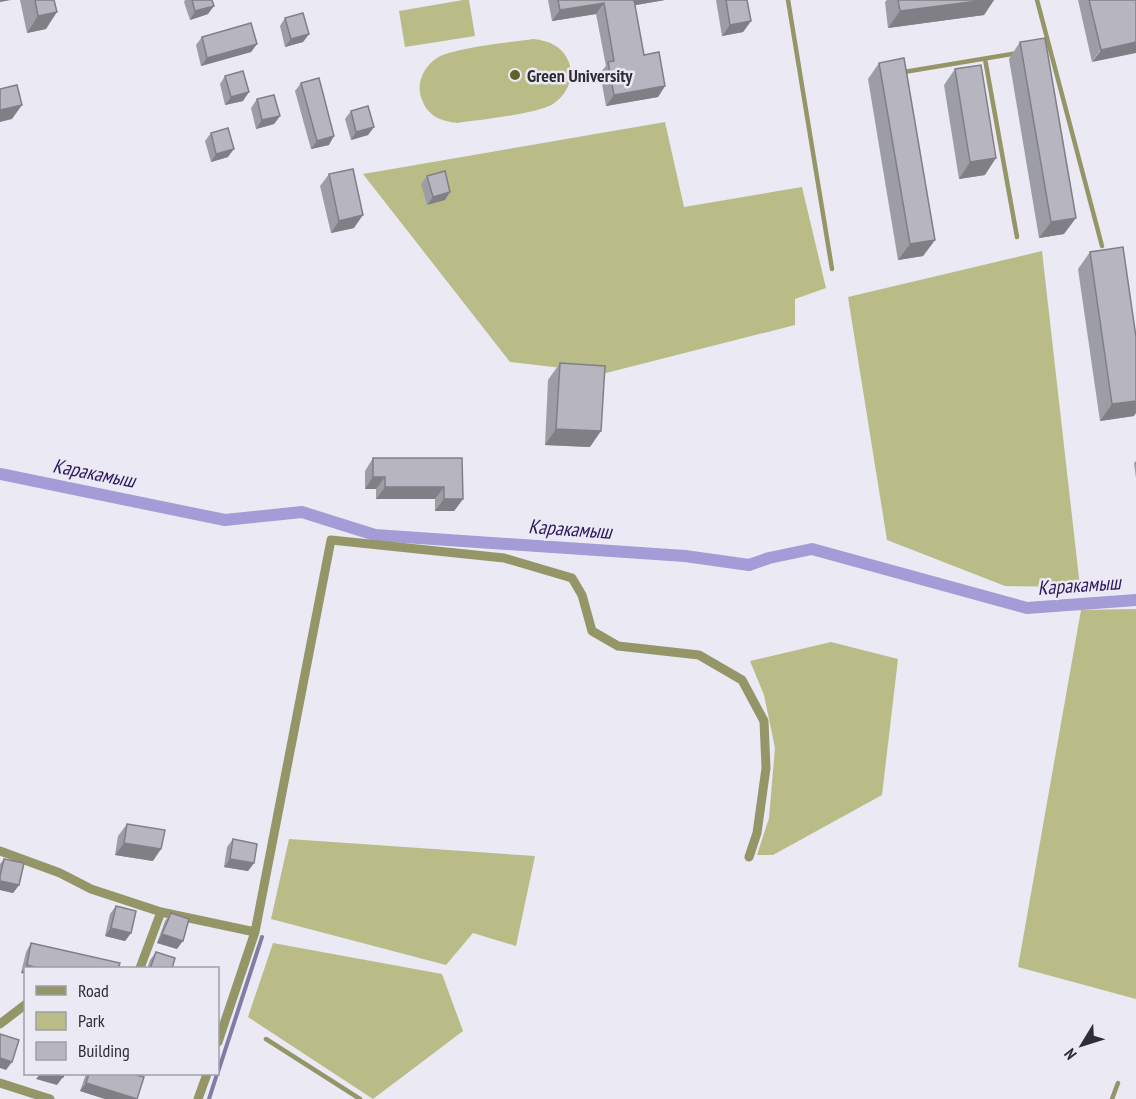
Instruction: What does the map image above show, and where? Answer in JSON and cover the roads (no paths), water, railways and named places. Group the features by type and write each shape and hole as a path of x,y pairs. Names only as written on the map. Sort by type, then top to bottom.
{"street":[{"path":"219,1039 255,932 331,540 504,558 572,578 582,595 592,631 618,646 699,655 742,680 764,721 766,768 757,833 748,857"},
{"path":"0,851 60,873 91,889 161,912 255,932"},
{"path":"141,967 161,912"},
{"path":"0,1024 24,1006"},
{"path":"198,1099 207,1075"},
{"path":"0,1083 50,1099"}],"lane":[{"path":"788,0 832,269"},
{"path":"1037,0 1102,246"},
{"path":"1040,49 1050,47"},
{"path":"904,72 1029,51"},
{"path":"986,59 1017,237"},
{"path":"266,1039 360,1099"},
{"path":"1112,1099 1118,1083"}],"waterway":[{"name":"Каракамыш","path":"0,474 225,520 302,512 375,535 685,556 749,565 769,558 812,549 1027,608 1136,600"},
{"path":"219,1069 262,937"},
{"path":"209,1099 217,1075"}],"place":[{"name":"Green University","path":"515,75"}]}
